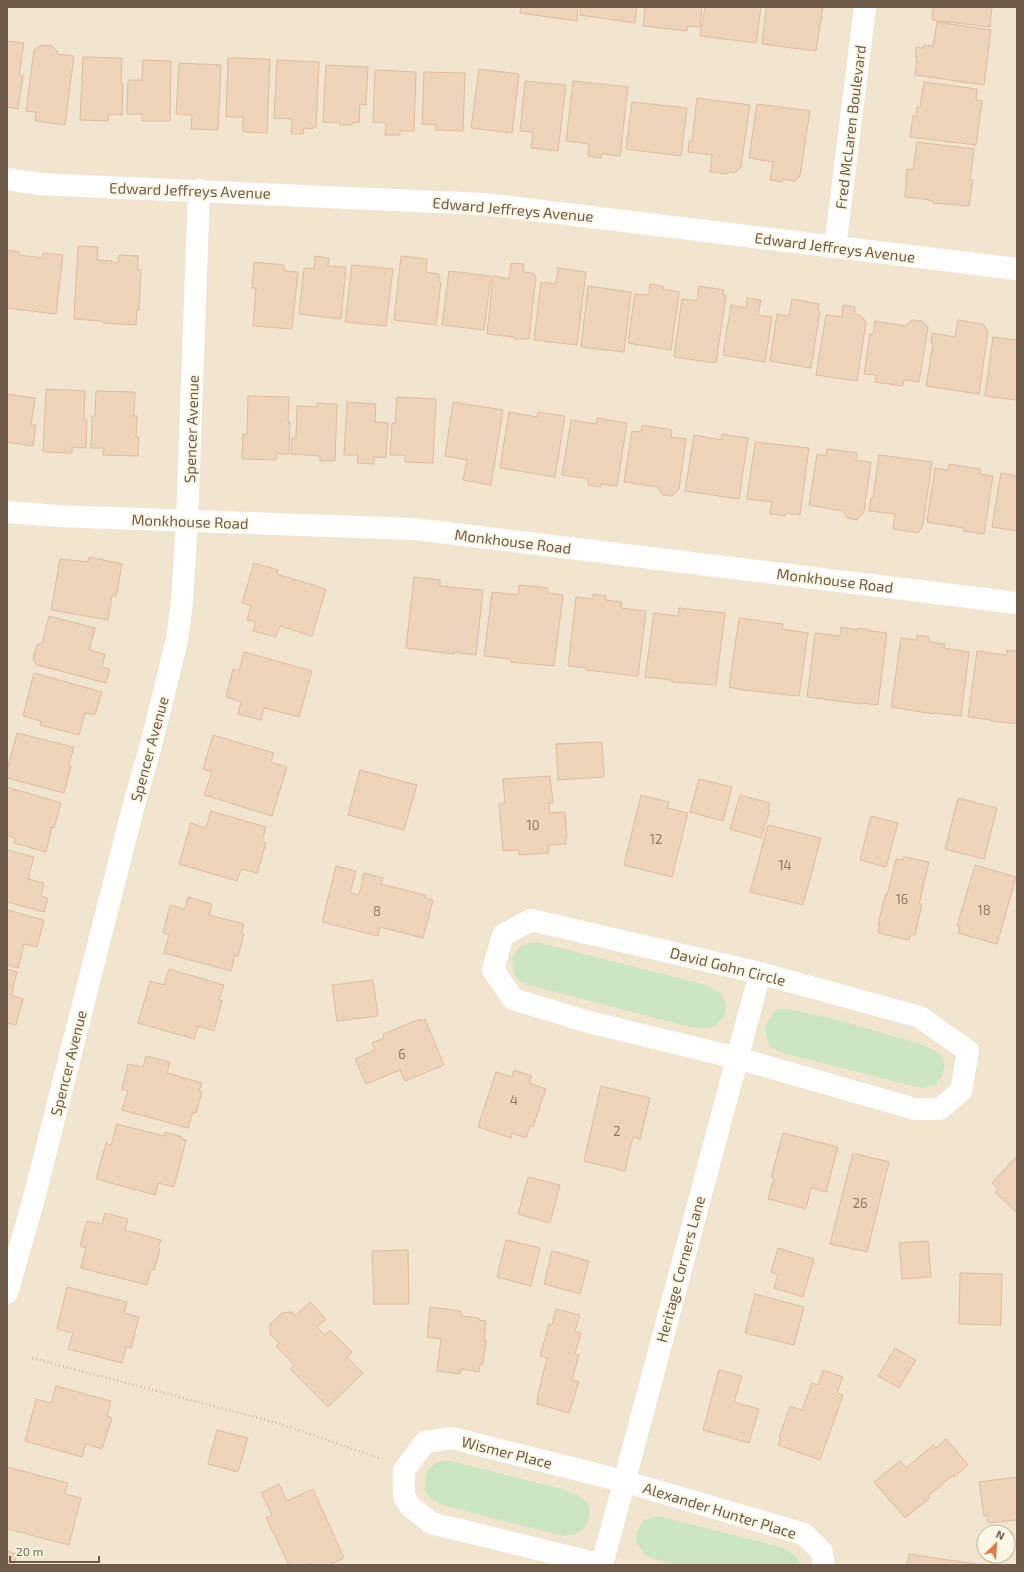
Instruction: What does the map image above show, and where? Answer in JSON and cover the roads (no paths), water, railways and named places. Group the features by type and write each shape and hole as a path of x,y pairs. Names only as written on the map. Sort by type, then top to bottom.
{"street":[{"name":"Fred McLaren Boulevard","path":"835,247 865,7"},
{"name":"Edward Jeffreys Avenue","path":"7,180 40,184 484,204 1017,269"},
{"name":"Spencer Avenue","path":"7,1294 34,1198 175,647 182,602 187,521 199,190"},
{"name":"Monkhouse Road","path":"7,512 57,516 414,529 1017,603"},
{"name":"David Gohn Circle","path":"531,920 760,973 920,1017 968,1051 961,1091 940,1109 915,1109 737,1058 585,1021 513,999 493,970 503,936 531,920"},
{"name":"Heritage Corners Lane","path":"602,1565 623,1480 760,973"},
{"name":"Wismer Place","path":"602,1565 431,1523 410,1506 404,1496 404,1470 425,1442 452,1438 623,1480"},
{"name":"Alexander Hunter Place","path":"623,1480 804,1534 822,1552 824,1565"}]}
